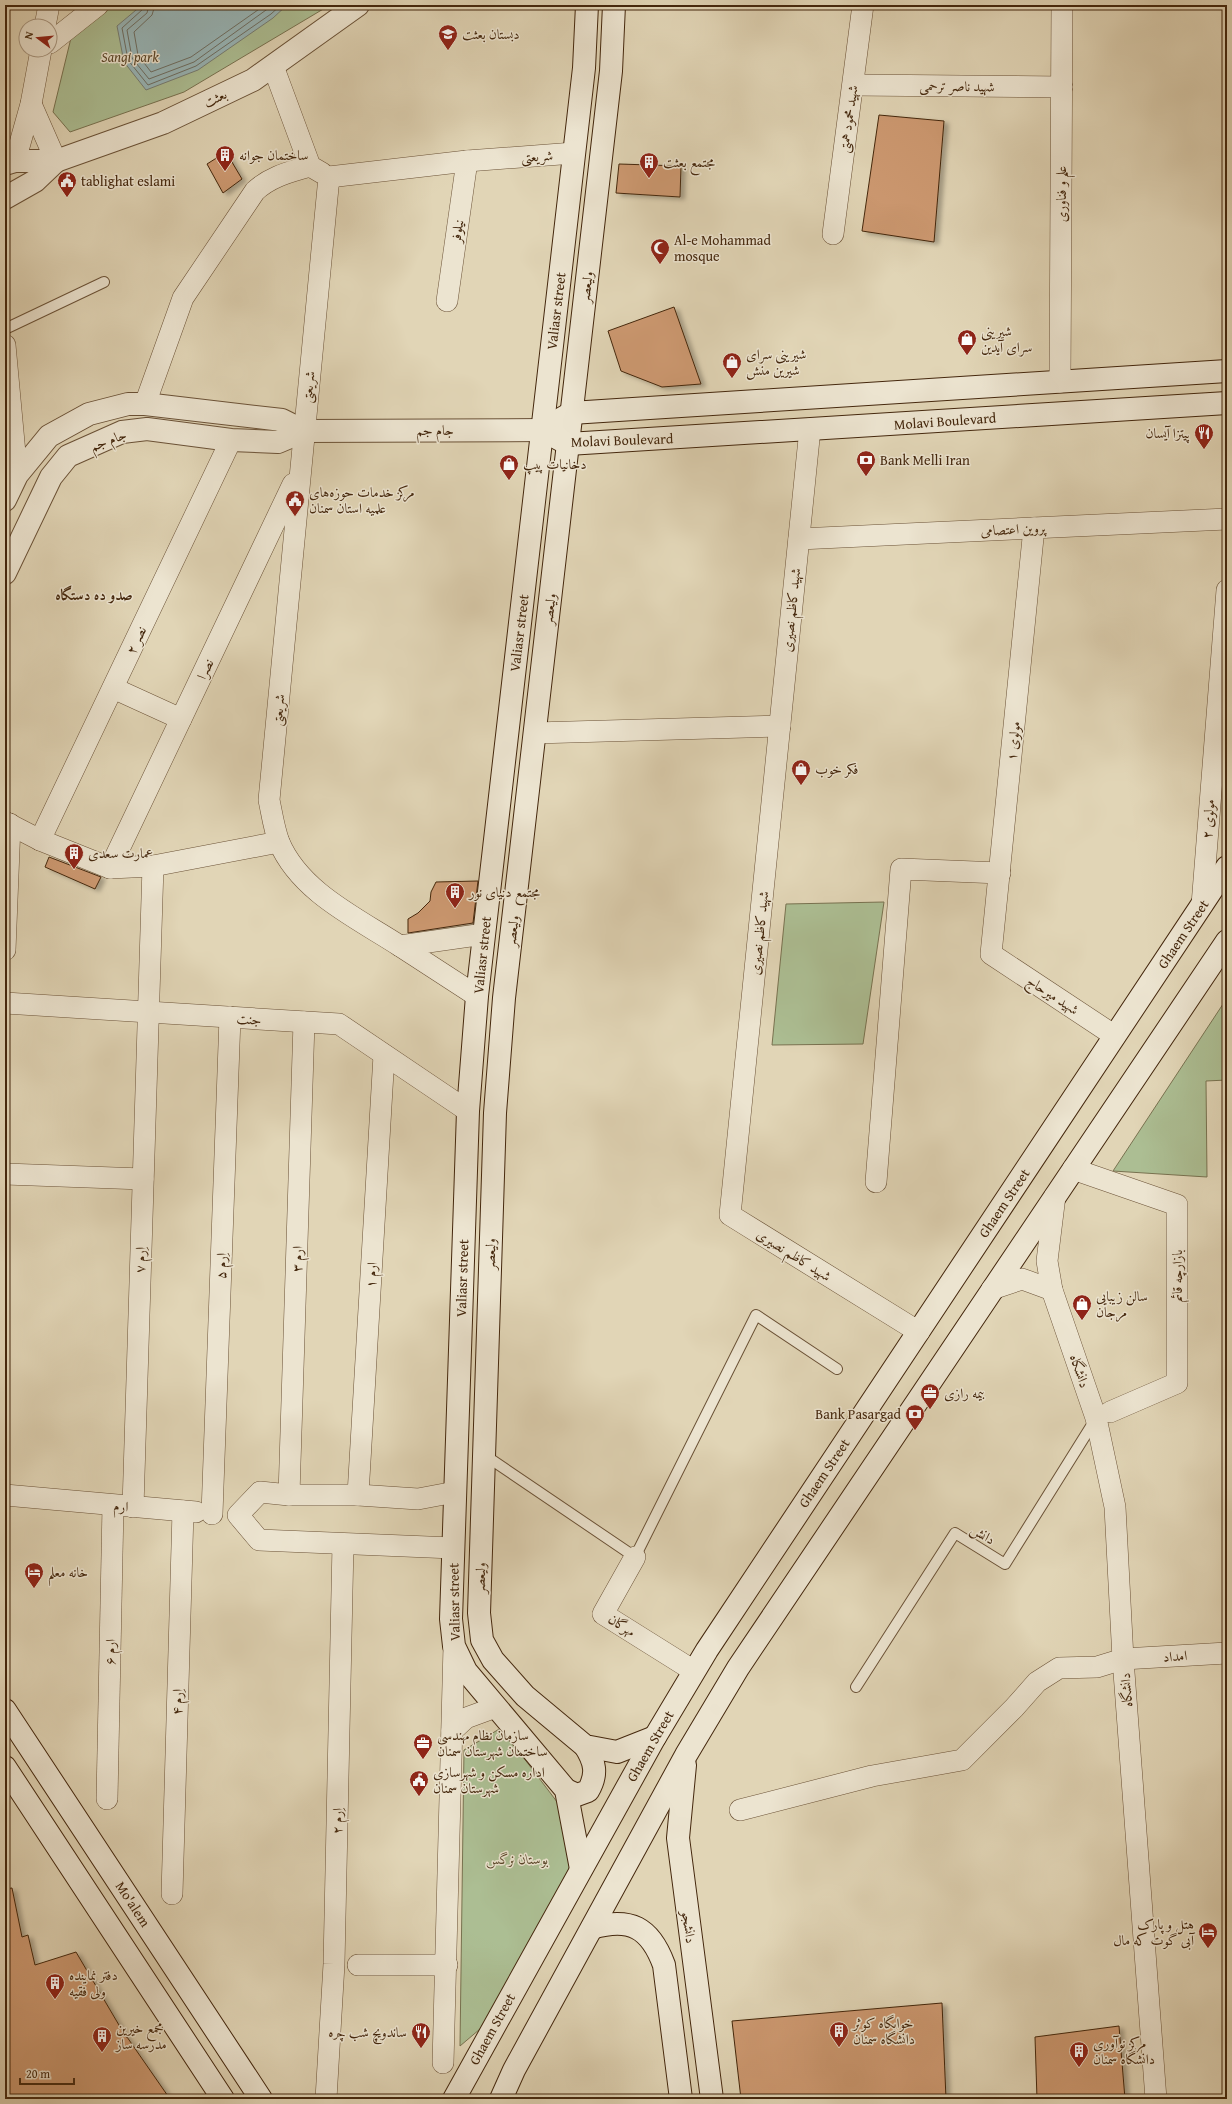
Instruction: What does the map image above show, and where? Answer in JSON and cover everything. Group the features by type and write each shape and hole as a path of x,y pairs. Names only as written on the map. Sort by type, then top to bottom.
{"main road":[{"name":"بعثت","path":"56,161 163,123 253,80 358,5"},
{"name":"Valiasr street","path":"581,1869 566,1790 466,1671 454,1646 451,1619 468,1111 477,996 584,68 587,5"},
{"name":"ولیعصر","path":"614,5 611,71 504,998 495,1113 479,1613 482,1640 493,1660 525,1696 585,1746 617,1752 654,1737"},
{"path":"10,162 56,161"},
{"path":"5,198 35,181 56,161"},
{"name":"Molavi Boulevard","path":"542,430 571,413 1227,370"},
{"path":"1060,382 1062,414"},
{"name":"Molavi Boulevard","path":"542,430 568,444 1227,403"},
{"name":"جام جم","path":"5,500 17,475 49,436 89,414 128,404 145,404 282,420 304,430 542,430"},
{"name":"جام جم","path":"5,573 51,477 68,456 122,432 147,429 232,440 278,442 304,430"},
{"name":"Ghaem Street","path":"454,2099 654,1737 694,1671 1227,867"},
{"path":"484,934 511,936"},
{"path":"501,2099 514,2070 686,1755 738,1668 1227,941"},
{"path":"477,996 504,998"},
{"name":"Mo'alem","path":"5,1710 262,2099"},
{"path":"566,1790 577,1795 588,1790 594,1780 595,1764 585,1746"},
{"name":"دانشجو","path":"686,1755 678,1838 712,2099"},
{"path":"5,1767 223,2099"},
{"path":"592,1928 610,1923 629,1924 645,1933 657,1947 664,1965 682,2099"}],"street":[{"path":"47,18 49,5"},
{"path":"58,37 98,5"},
{"name":"شهید محمود همتی","path":"833,234 863,5"},
{"name":"علم و فناوری","path":"1060,382 1062,5"},
{"path":"10,162 31,104 40,58"},
{"path":"272,66 310,166 329,177"},
{"name":"شهید ناصر ترحمی","path":"853,85 1062,86"},
{"path":"31,104 56,161"},
{"name":"شریعتی","path":"477,996 322,895 295,870 279,842 269,800 329,177 467,162 574,153"},
{"name":"نیلوفر","path":"447,301 467,162"},
{"path":"145,404 183,298 255,191 264,182 275,177 310,166"},
{"path":"5,345 17,475"},
{"name":"شهید کاظم نصیری","path":"810,429 730,1216 918,1332"},
{"name":"نصر ۲","path":"40,840 232,440"},
{"name":"نصرا","path":"110,868 300,471"},
{"name":"پروین اعتصامی","path":"799,539 1227,519"},
{"name":"مولوی ۱","path":"991,954 1034,528"},
{"name":"مولوی ۲","path":"1202,905 1221,738 1227,590"},
{"path":"113,688 181,719"},
{"path":"534,733 780,726"},
{"path":"5,950 8,823 40,840 110,868 153,866 279,842"},
{"name":"اِرم ۷","path":"123,1506 143,1179 153,866"},
{"path":"876,1182 902,869 1000,873"},
{"path":"400,946 484,934"},
{"name":"شهید میرحاج","path":"991,954 1115,1036"},
{"name":"جنت","path":"5,1003 338,1024 468,1111"},
{"name":"اِرم ۵","path":"212,1514 230,1018"},
{"name":"ارم ۳","path":"289,1495 304,1022"},
{"name":"ارم ۱","path":"358,1495 384,1055"},
{"name":"بازارچه قائم","path":"1073,1169 1177,1205 1177,1383 1103,1415"},
{"path":"5,1174 143,1179"},
{"name":"دانشگاه","path":"1055,1196 1047,1260 1052,1290 1103,1415 1115,1507 1123,1660 1156,2099"},
{"path":"992,1289 1022,1279 1052,1290"},
{"path":"453,1548 259,1540 238,1515 260,1492 289,1495 358,1495 418,1499 455,1492"},
{"name":"ارم","path":"5,1495 212,1514 238,1515"},
{"name":"ارم ۶","path":"107,1799 123,1506"},
{"name":"اِرم ۴","path":"172,1894 183,1511"},
{"name":"اِرم ۲","path":"326,2099 334,1964 343,1544"},
{"name":"مهرگان","path":"635,1557 603,1614 694,1671"},
{"path":"443,2063 447,1966 454,1646"},
{"name":"امداد","path":"740,1810 872,1776 962,1760 1014,1708 1037,1682 1059,1668 1097,1667 1123,1660 1227,1653"},
{"path":"452,1731 466,1718 496,1707"},
{"path":"358,1965 447,1966"}],"lane":[{"path":"5,329 104,282"},
{"path":"483,1454 635,1557 756,1315 837,1369"},
{"name":"دانش","path":"856,1687 955,1533 1005,1564 1103,1415"}],"green space":[{"name":"Sangi park","path":"112,5 330,5 184,92 70,132 53,112 71,38"},
{"path":"884,902 863,1044 772,1045 786,904"},
{"path":"1227,998 1227,1080 1206,1081 1207,1177 1113,1171"},
{"name":"بوستان نرگس","path":"501,1728 567,1815 573,1864 493,2018 460,2046 464,1750"}],"water":[{"path":"142,5 287,5 273,18 198,70 146,90 124,62 117,26"}],"building":[{"path":"879,115 944,121 934,242 862,231"},
{"name":"ساختمان جوانه","path":"226,152 242,179 223,193 207,164"},
{"name":"مجتمع بعثت","path":"619,164 681,166 680,197 616,193"},
{"path":"674,307 701,384 662,387 621,371 608,331"},
{"name":"عمارت سعدی","path":"49,857 101,877 95,889 45,867"},
{"name":"مجتمع دنیای نور","path":"478,881 473,923 408,933 408,919 418,913 430,901 431,892 436,882"},
{"path":"12,1888 22,1937 28,1935 35,1965 76,1952 126,2037 170,2099 5,2099 5,1889"},
{"name":"خوابگاه کوثر دانشگاه سمنان","path":"942,2003 946,2099 741,2099 732,2021"},
{"name":"مرکز نوآوری دانشگاه سمنان","path":"1119,2026 1125,2099 1037,2099 1035,2037"}],"place":[{"name":"دبستان بعثت","path":"448,51"},
{"name":"ساختمان جوانه","path":"225,172"},
{"name":"مجتمع بعثت","path":"649,179"},
{"name":"tablighat eslami","path":"67,198"},
{"name":"Al-e Mohammad mosque","path":"660,265"},
{"name":"شیرینی سرای آیدین","path":"967,356"},
{"name":"شیرینی سرای شیرین منش","path":"732,379"},
{"name":"پیتزا آیسان","path":"1204,450"},
{"name":"Bank Melli Iran","path":"866,477"},
{"name":"دخانیات پیپ","path":"509,481"},
{"name":"مرکز خدمات حوزه‌های علمیه استان سمنان","path":"295,517"},
{"name":"فکر خوب","path":"801,786"},
{"name":"عمارت سعدی","path":"74,870"},
{"name":"مجتمع دنیای نور","path":"455,909"},
{"name":"سالن زیبایی مرجان","path":"1082,1321"},
{"name":"بیمه رازی","path":"930,1410"},
{"name":"Bank Pasargad","path":"915,1431"},
{"name":"خانه معلم","path":"34,1589"},
{"name":"سازمان نظام مهندسی ساختمان شهرستان سمنان","path":"423,1760"},
{"name":"اداره مسکن و شهرسازی شهرستان سمنان","path":"419,1797"},
{"name":"هتل و پارک آبی گوت که مال","path":"1208,1949"},
{"name":"دفتر نماینده ولی فقیه","path":"55,2000"},
{"name":"خوابگاه کوثر دانشگاه سمنان","path":"839,2048"},
{"name":"ساندویچ شب چره","path":"421,2049"},
{"name":"مجمع خیرین مدرسه ساز","path":"102,2053"},
{"name":"مرکز نوآوری دانشگاه سمنان","path":"1079,2068"}],"district":[{"name":"صدو ده دستگاه","path":"94,594"}]}
